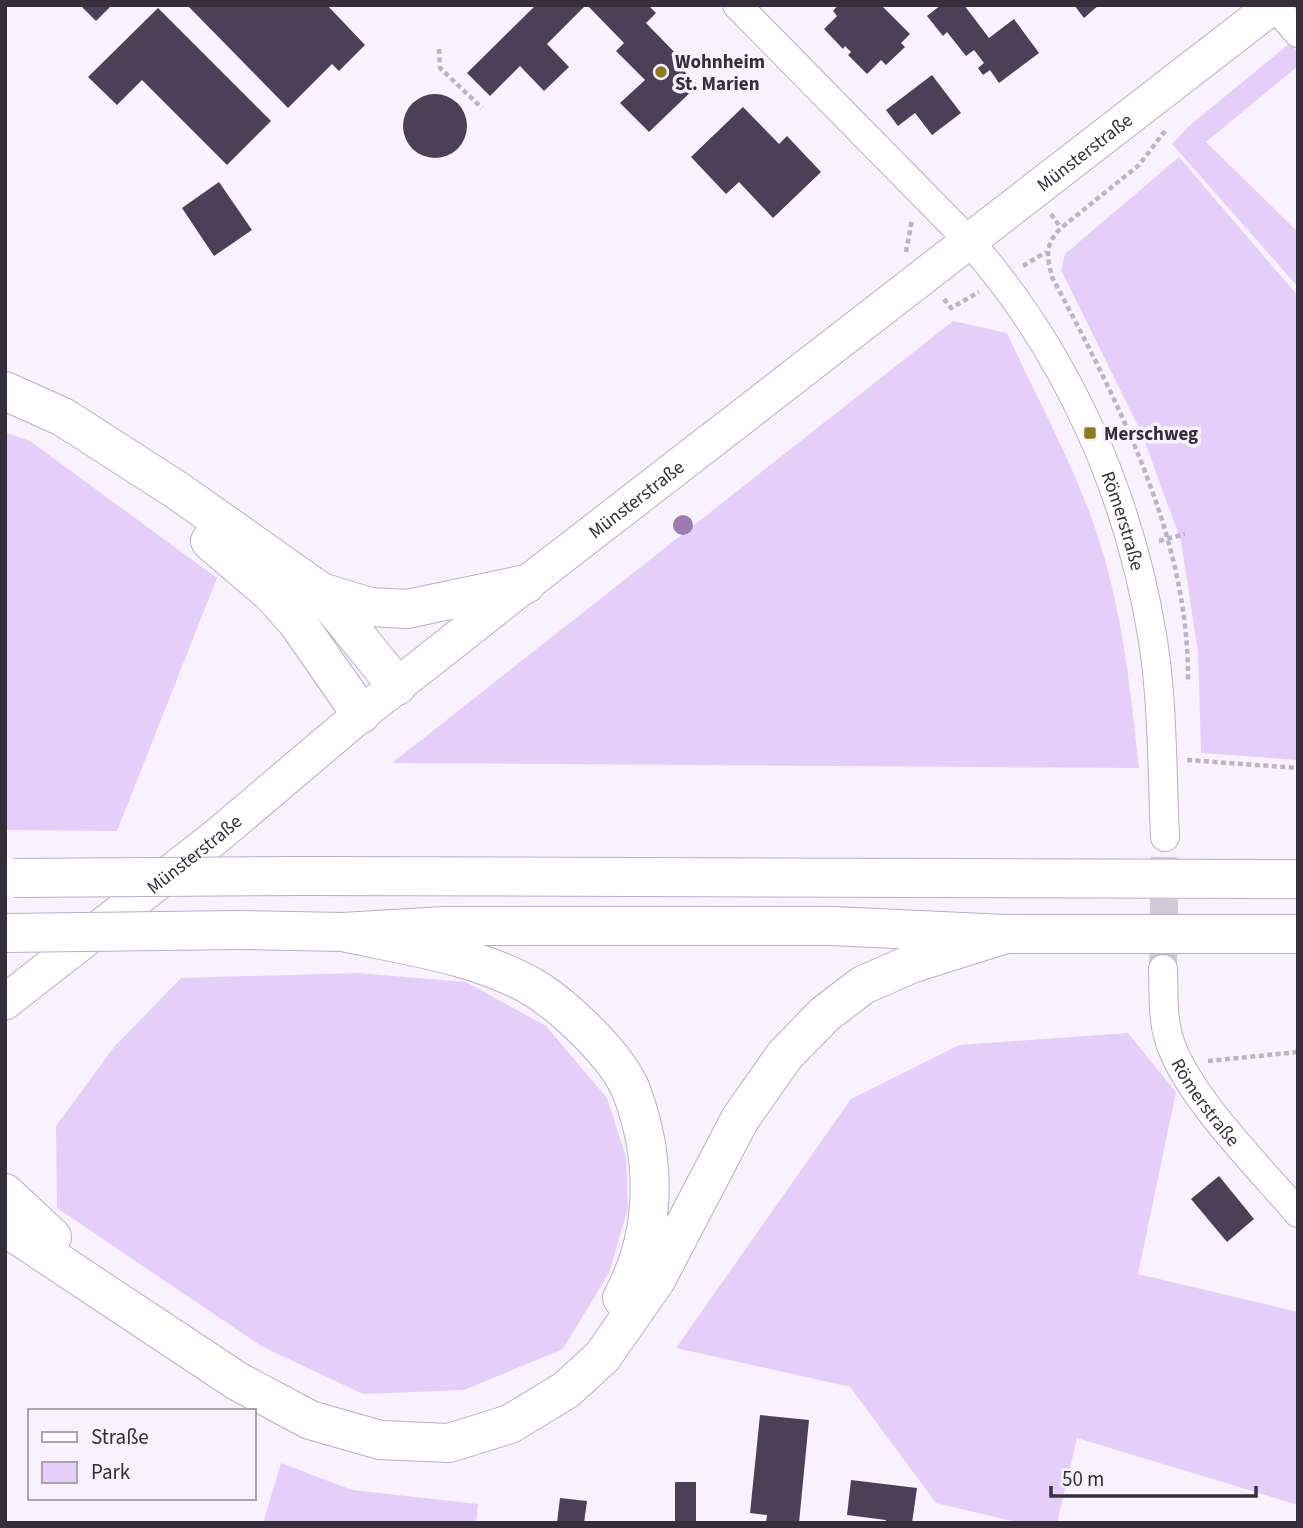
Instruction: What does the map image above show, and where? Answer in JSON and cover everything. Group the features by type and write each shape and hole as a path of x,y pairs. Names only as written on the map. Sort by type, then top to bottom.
{"highway":[{"path":"5,391 63,416 178,491 321,592 397,685"},
{"path":"5,404 54,428 166,502 271,593 298,622 361,714"},
{"path":"321,592 370,607 407,609 526,584"},
{"path":"10,878 305,876 1298,879"},
{"path":"5,933 238,930 342,932 444,926 832,926 1006,934 1298,934"},
{"path":"5,1193 62,1246 247,1369 317,1405 382,1421 447,1421 504,1408 555,1378 593,1343 608,1321 633,1277 651,1216 648,1156 632,1090 601,1045 569,1014 531,986 468,959 342,932"},
{"path":"5,1227 237,1381 310,1420 380,1440 449,1443 510,1424 566,1390 602,1357 656,1280 740,1119 785,1055 825,1014 863,985 911,964 1006,934"}],"main road":[{"name":"Münsterstraße","path":"5,1002 217,836 397,685 1274,5"}],"street":[{"path":"737,5 969,241"},
{"path":"1274,5 1298,33"},
{"name":"Römerstraße","path":"969,241 1003,279 1056,360 1090,433 1133,542 1153,643 1165,837"},
{"name":"Römerstraße","path":"1163,969 1168,1039 1179,1063 1193,1088 1298,1213"}],"path":[{"path":"439,49 440,68 482,108"},
{"path":"1046,252 1050,239 1061,228 1139,165 1170,124"},
{"path":"1169,538 1185,534"},
{"path":"1199,762 1298,768"},
{"path":"1179,1063 1298,1052"}],"green space":[{"path":"1290,43 1298,52 1298,66 1206,142 1298,232 1298,287 1172,144 1189,126"},
{"path":"1179,157 1298,296 1298,760 1201,753 1198,652 1181,541 1142,434 1061,270 1065,254"},
{"path":"953,321 1007,333 1083,497 1103,553 1116,606 1126,660 1139,768 392,763"},
{"path":"5,432 30,441 217,578 117,831 5,830"},
{"path":"357,973 466,982 546,1026 607,1098 626,1157 628,1208 609,1273 563,1349 464,1390 363,1394 261,1346 57,1208 56,1126 114,1047 181,978"},
{"path":"1128,1033 1176,1092 1138,1274 1298,1312 1298,1505 1077,1438 1057,1523 1020,1523 936,1503 850,1387 676,1348 851,1099 959,1045"},
{"path":"281,1463 352,1490 478,1504 476,1523 263,1523"}],"building":[{"path":"80,5 112,5 96,21"},
{"path":"187,5 327,5 365,45 339,71 332,64 288,108"},
{"path":"536,5 586,5 547,44 569,67 544,91 520,66 490,96 467,73"},
{"name":"Wohnheim St. Marien","path":"587,5 648,5 656,13 646,23 683,61 678,65 698,85 649,132 620,103 645,80 616,51 624,43"},
{"path":"838,5 881,5 910,34 901,43 905,47 886,65 881,60 867,74 848,55 851,52 845,46 843,49 824,29 837,16 833,11"},
{"path":"941,5 964,5 989,38 1014,19 1039,53 999,83 990,70 983,75 978,68 984,63 974,50 966,56 947,32 943,36 927,16"},
{"path":"1074,5 1099,5 1084,18"},
{"path":"158,8 271,121 227,165 142,80 117,105 88,77"},
{"path":"932,75 961,113 932,135 915,113 898,126 886,110"},
{"path":"429,94 441,94 458,103 465,114 465,138 458,149 441,158 429,158 417,153 408,144 403,132 403,120 408,108 417,99"},
{"path":"743,107 779,144 787,136 821,172 773,218 739,182 726,194 691,157"},
{"path":"219,182 252,230 214,256 182,208"},
{"path":"1219,1176 1254,1219 1227,1242 1191,1199"},
{"path":"760,1415 809,1420 799,1523 766,1523 767,1515 750,1513"},
{"path":"851,1480 917,1488 912,1523 885,1523 886,1520 847,1515"},
{"path":"675,1482 696,1482 696,1523 675,1523"},
{"path":"560,1498 587,1501 584,1523 557,1523"}],"tunnel":[{"path":"1163,969 1165,837"}],"place":[{"name":"Wohnheim St. Marien","path":"661,72"},
{"name":"Merschweg","path":"1090,433"}]}
